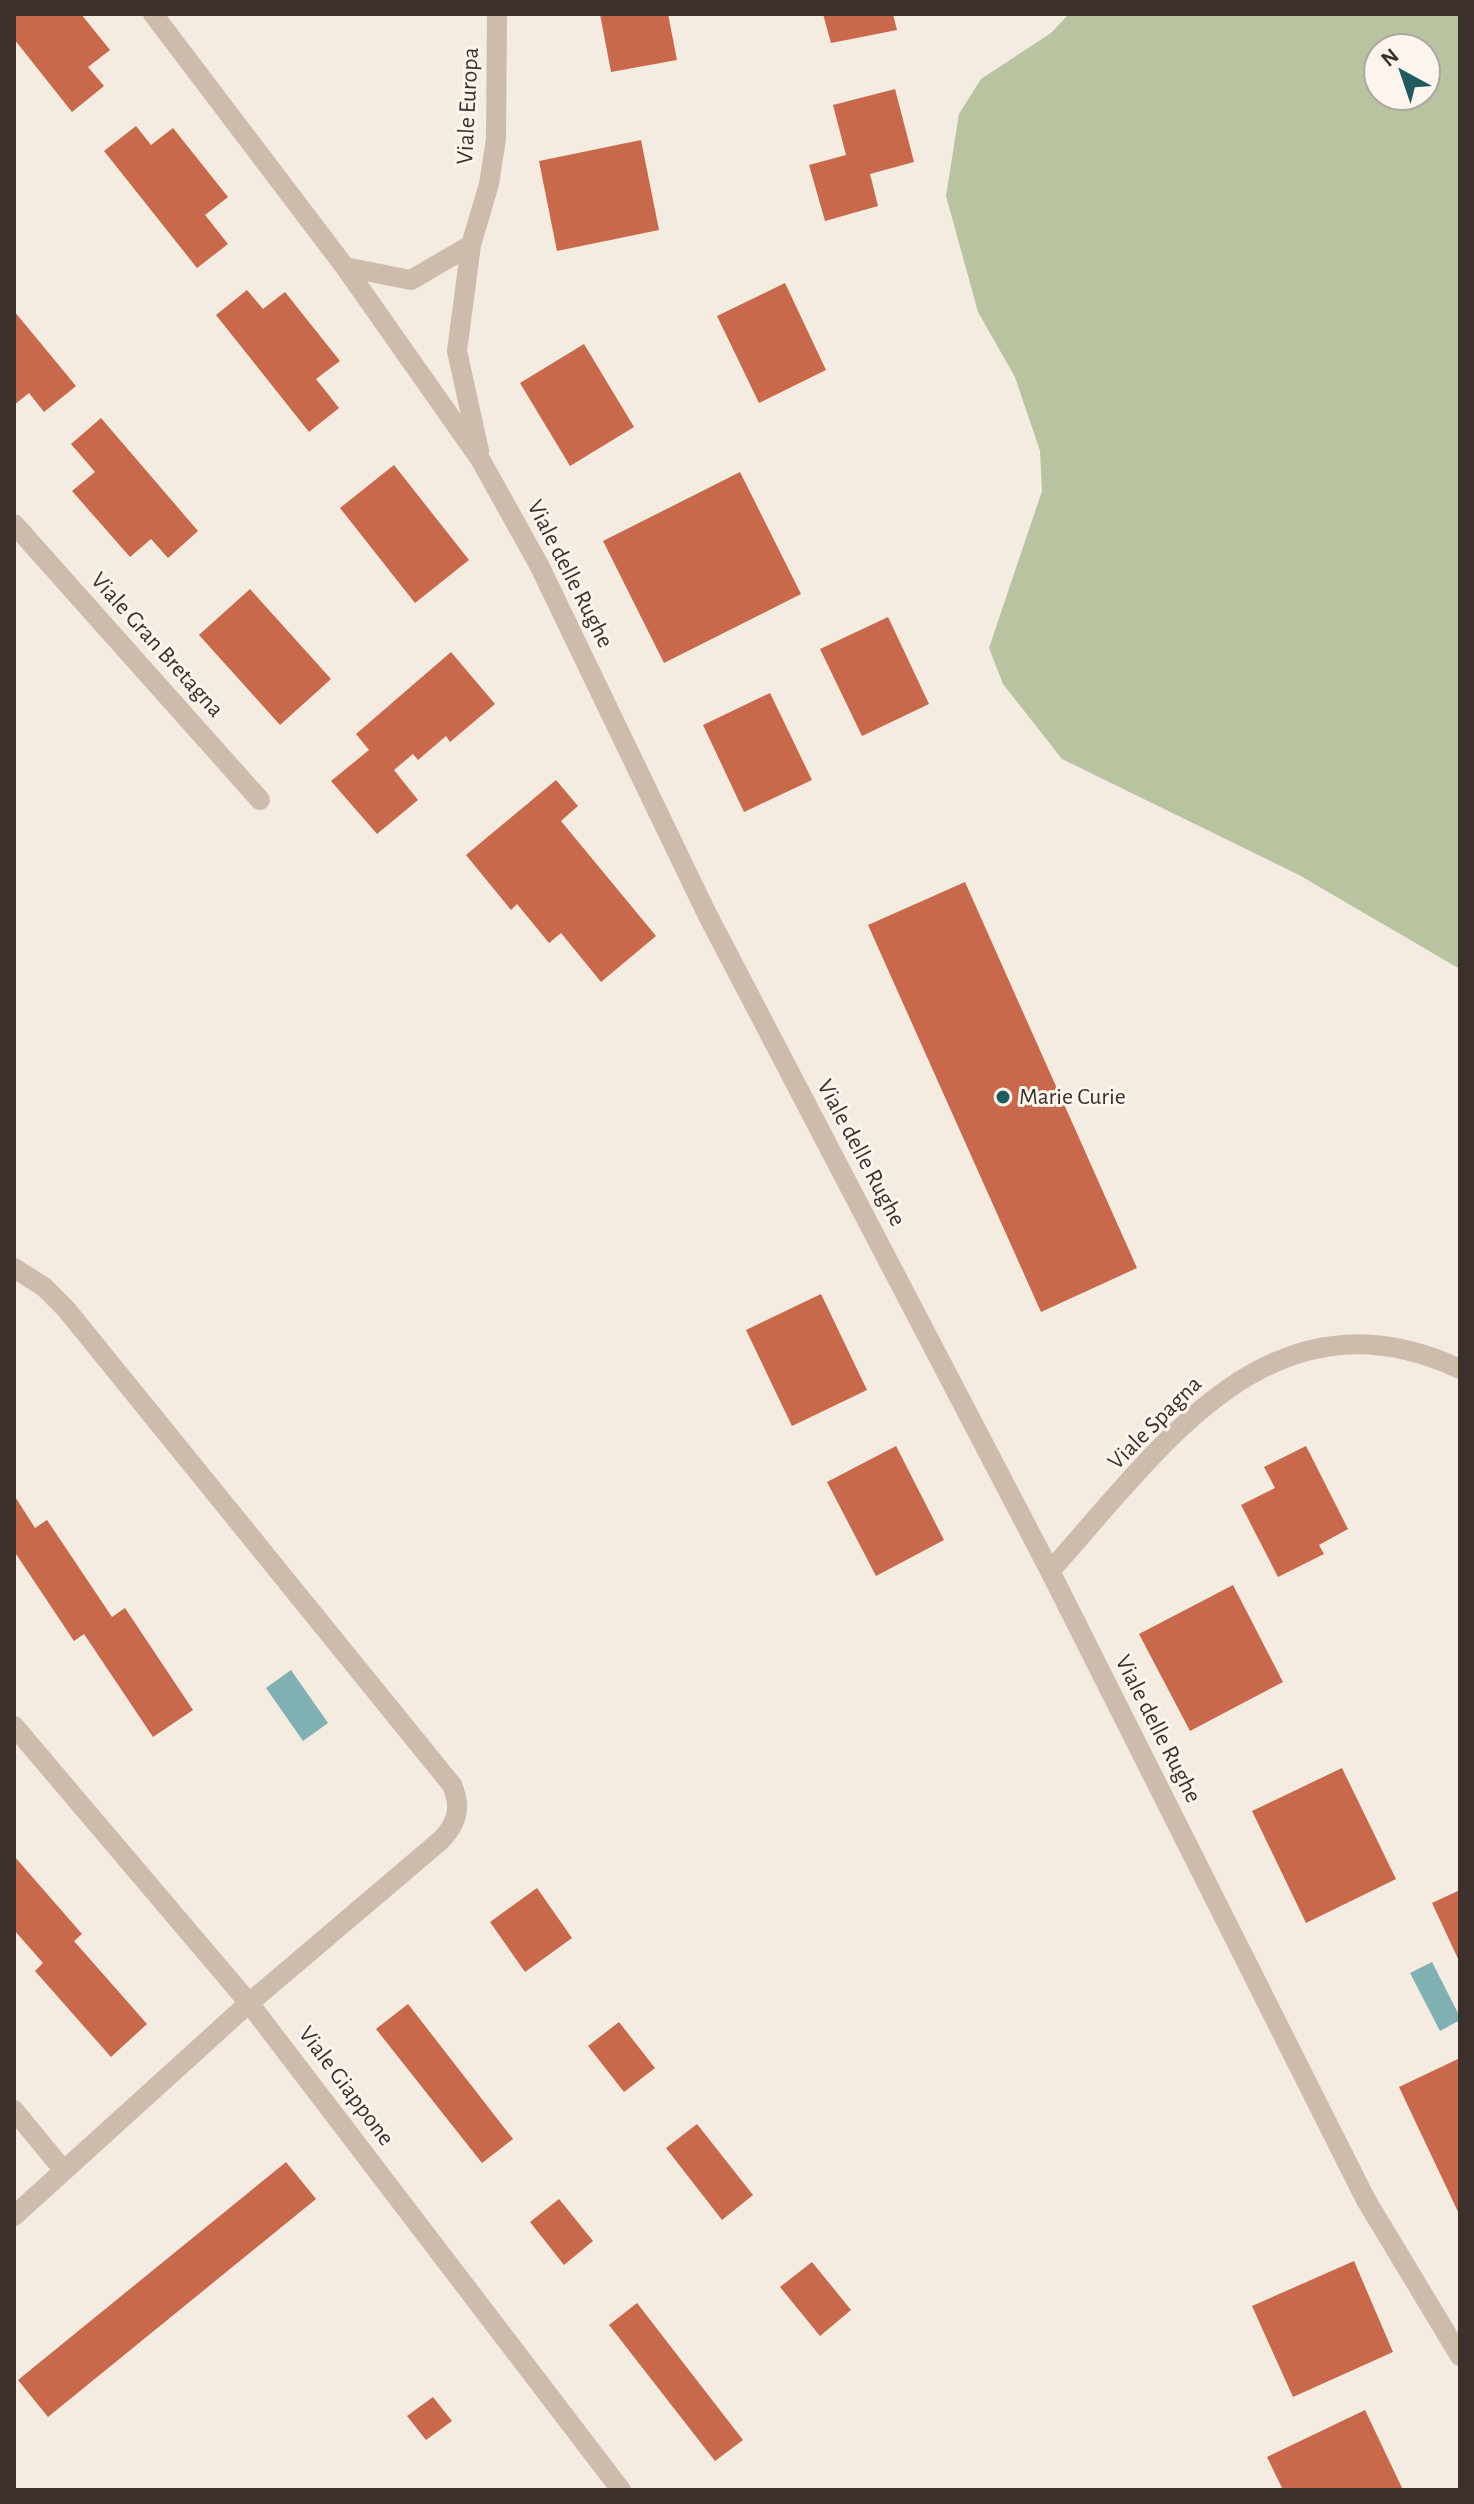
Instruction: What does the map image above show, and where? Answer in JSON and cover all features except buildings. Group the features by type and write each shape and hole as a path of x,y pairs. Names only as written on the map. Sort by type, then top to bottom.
{"street":[{"name":"Viale delle Rughe","path":"153,14 345,267 480,459 539,565 707,914 1050,1571 1366,2200 1458,2349"},
{"name":"Viale Europa","path":"480,459 457,351 471,245 489,184 496,139 497,14"},
{"path":"345,267 411,280 471,245"},
{"name":"Viale Gran Bretagna","path":"14,524 260,800"},
{"path":"14,1268 44,1287 66,1309 452,1785 459,1805 447,1833 249,2003 14,2216"},
{"name":"Viale Spagna","path":"1050,1571 1198,1411 1227,1389 1291,1354 1351,1343 1381,1344 1420,1352 1460,1369"},
{"name":"Viale Giappone","path":"14,1726 249,2003 621,2490"},
{"path":"14,2110 64,2171"}],"green space":[{"path":"1069,14 1460,14 1460,969 1299,875 1062,759 1003,684 989,648 1042,491 1040,451 1015,377 978,312 946,196 959,114 981,79 1051,33"}],"water":[{"path":"291,1670 328,1723 303,1741 266,1688"},
{"path":"1432,1962 1460,2017 1460,2020 1440,2031 1410,1973"}],"place":[{"name":"Marie Curie","path":"1003,1097"}]}
